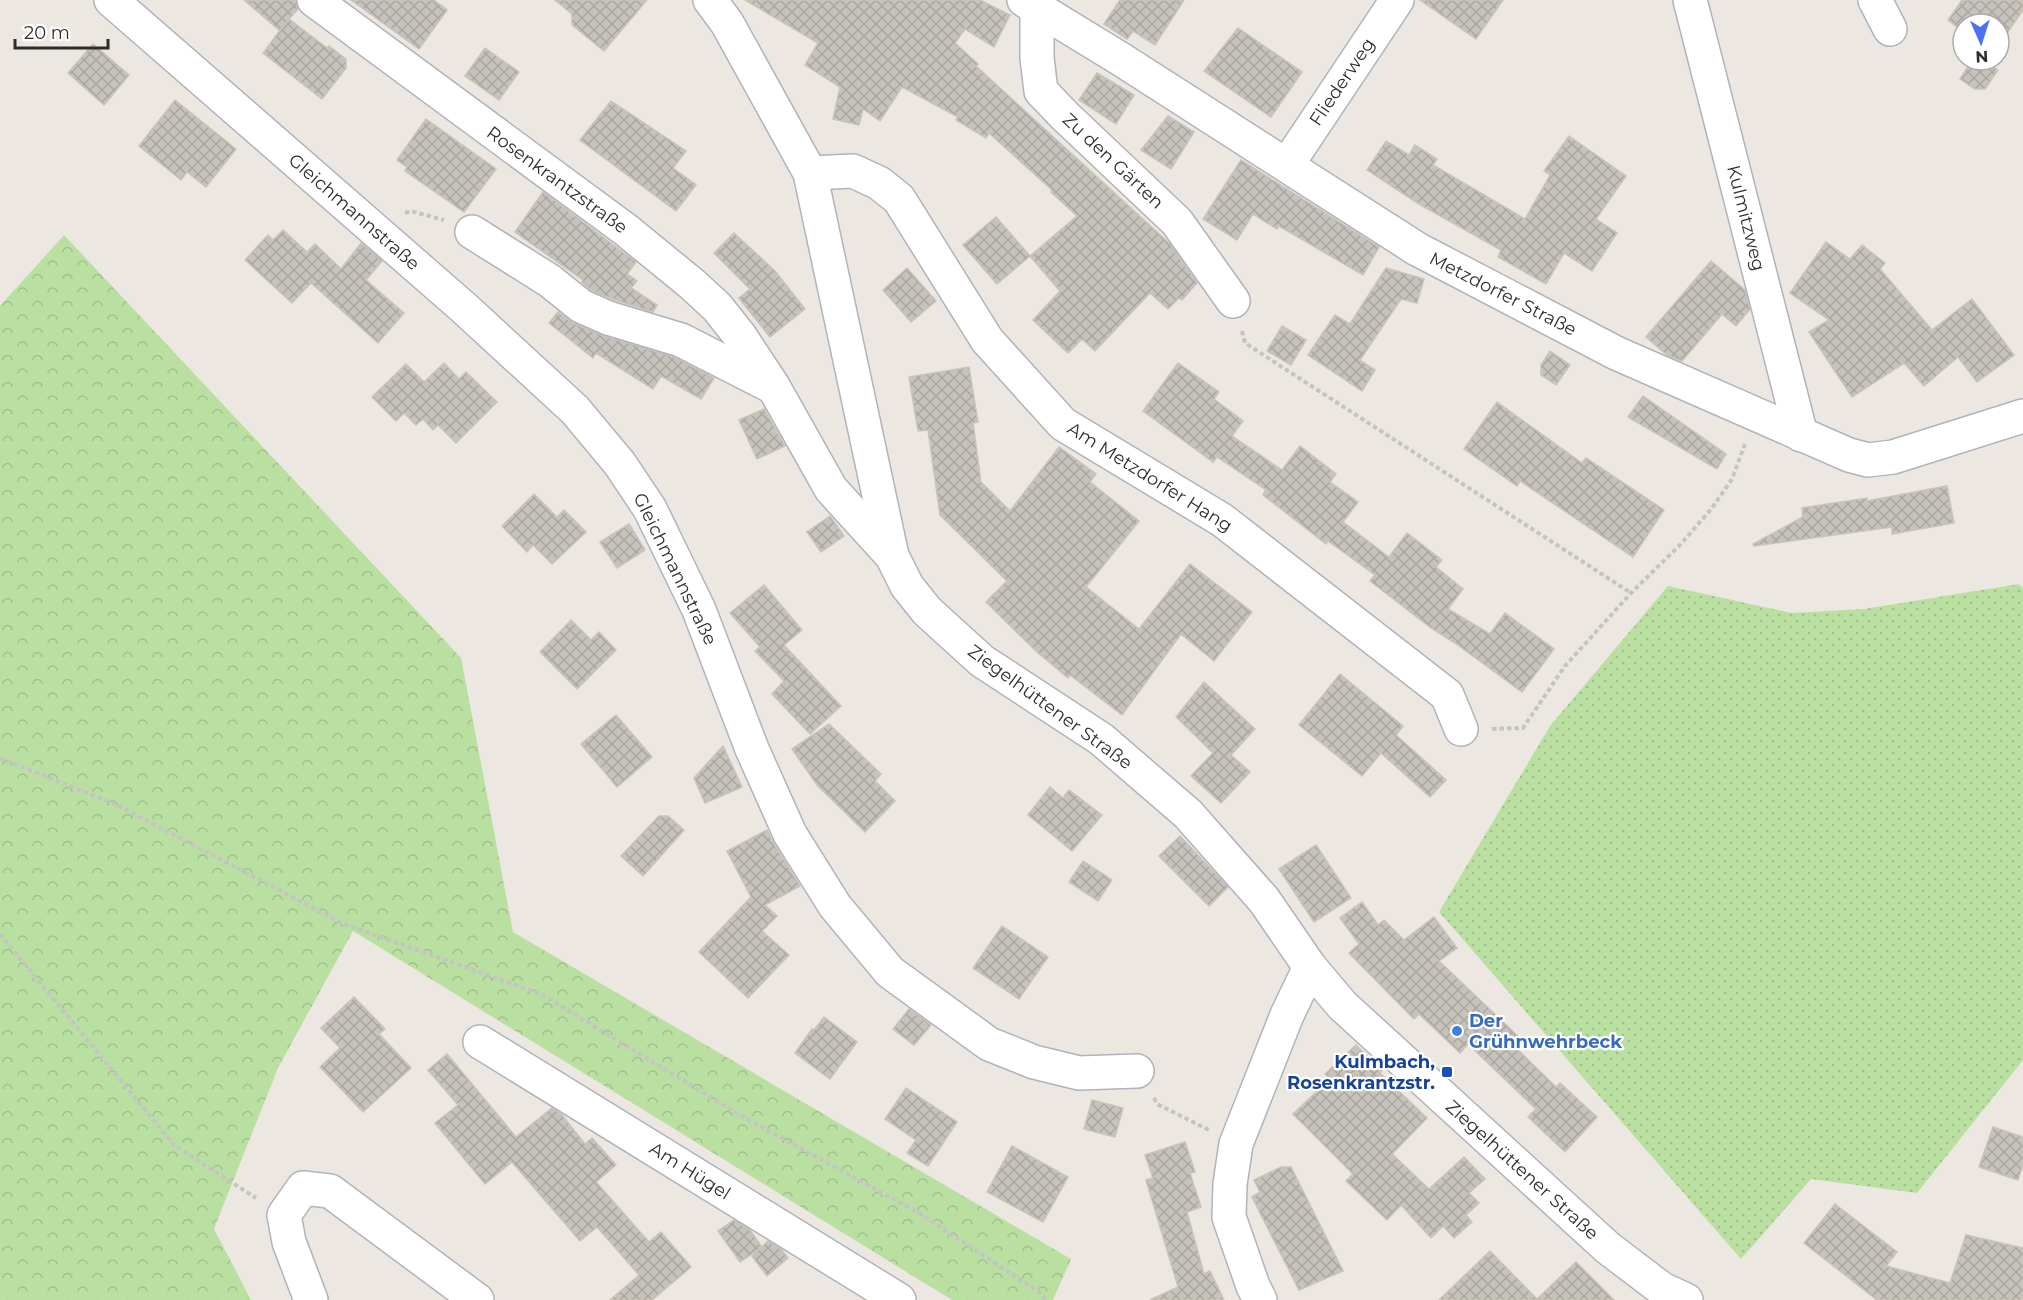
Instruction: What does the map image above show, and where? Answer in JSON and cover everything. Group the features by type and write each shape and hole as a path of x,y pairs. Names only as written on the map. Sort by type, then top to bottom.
{"street":[{"name":"Gleichmannstraße","path":"111,0 463,307 574,410 620,464 650,509 699,610 752,749 790,834 835,906 890,972 989,1044 1034,1062 1078,1073 1137,1071"},
{"name":"Rosenkrantzstraße","path":"314,0 626,231 717,307 740,336 773,386 831,489 892,556"},
{"name":"Ziegelhüttener Straße","path":"710,0 727,23 810,173 892,556 907,586 927,611 982,661 1101,739 1188,814 1264,900 1310,967 1342,1005 1569,1214 1608,1248 1670,1296"},
{"name":"Fliederweg","path":"1287,165 1397,0"},
{"name":"Kulmitzweg","path":"1690,0 1801,435"},
{"path":"1875,0 1890,29"},
{"name":"Metzdorfer Straße","path":"1030,3 1417,249 1616,353 1849,455 1868,460 1893,457 2023,416"},
{"name":"Zu den Gärten","path":"1030,3 1041,91 1177,222 1233,301"},
{"name":"Am Metzdorfer Hang","path":"810,173 853,171 879,183 899,199 987,340 1063,424 1222,520 1447,695 1461,729"},
{"path":"472,232 550,281 581,306 608,318 681,340 773,386"},
{"path":"1260,1300 1229,1217 1230,1184 1236,1144 1287,1015 1310,967"},
{"name":"Am Hügel","path":"480,1042 900,1300"},
{"path":"311,1300 289,1242 284,1215 303,1188 330,1191 477,1300"}],"path":[{"path":"1233,301 1245,343 1631,593"},
{"path":"1461,729 1523,728 1565,666 1712,508 1732,479 1755,414"},
{"path":"0,758 117,805 344,924 541,994 745,1118 919,1213 1042,1294 1046,1300"},
{"path":"0,934 174,1144 284,1215"},
{"path":"1157,1104 1236,1144"}],"green space":[{"path":"64,235 461,658 513,932 1071,1259 1053,1300 952,1300 353,931 278,1068 214,1229 251,1300 0,1300 0,306"},
{"path":"2019,584 2023,589 2023,1060 1917,1193 1811,1179 1741,1259 1439,912 1550,726 1668,586 1792,613 1864,609"}],"building":[{"path":"244,0 296,0 298,9 289,19 327,48 329,46 346,59 346,68 322,99 263,53 280,31"},
{"path":"351,0 434,0 447,10 419,49"},
{"path":"555,0 647,0 604,51 572,25 572,14"},
{"path":"745,0 980,0 1010,15 994,47 965,29 955,43 978,64 976,66 1170,244 1197,283 1182,300 1179,298 1168,309 1150,293 1095,351 1082,339 1068,353 1033,320 1060,291 1030,256 1077,216 989,133 986,138 956,120 958,117 902,87 880,121 863,109 859,125 833,119 840,87 805,65 818,43"},
{"path":"1120,0 1184,0 1155,45 1133,31 1127,39 1104,24"},
{"path":"1420,0 1503,0 1476,39"},
{"path":"1962,0 2023,0 2023,10 2011,28 2011,12 1954,12"},
{"path":"1238,28 1302,72 1271,117 1204,71"},
{"path":"93,44 129,75 104,105 68,73"},
{"path":"485,48 519,72 499,100 465,76"},
{"path":"1964,72 1997,72 1985,89 1975,89 1960,79"},
{"path":"1097,73 1134,95 1116,124 1079,100"},
{"path":"175,100 236,149 206,187 187,172 181,180 139,146"},
{"path":"611,101 686,151 673,168 696,185 676,211 580,140"},
{"path":"1168,116 1194,132 1171,169 1141,150"},
{"path":"426,119 496,169 464,212 405,171 407,167 397,160"},
{"path":"1569,136 1626,176 1596,219 1617,233 1592,271 1564,253 1546,284 1498,257 1501,250 1419,204 1367,170 1386,141 1409,155 1415,145 1437,159 1433,165 1525,219 1550,175 1544,171"},
{"path":"1241,160 1379,247 1363,275 1279,226 1277,229 1253,214 1237,240 1203,219"},
{"path":"543,192 636,262 627,274 637,281 631,288 657,305 653,312 591,290 582,282 583,280 515,232"},
{"path":"996,217 1030,256 997,284 963,245"},
{"path":"283,230 307,252 315,244 341,269 361,243 382,261 366,280 404,313 378,343 311,283 292,303 245,260 268,235 273,240"},
{"path":"734,233 775,271 805,309 770,337 739,298 750,289 714,253"},
{"path":"1826,242 1850,259 1862,245 1885,263 1880,269 1932,330 1972,299 2014,355 1977,382 1958,357 1924,386 1904,363 1852,397 1809,332 1829,320 1790,293"},
{"path":"1711,261 1745,290 1750,309 1736,326 1722,314 1682,361 1667,355 1646,337"},
{"path":"907,268 936,301 911,322 883,290"},
{"path":"1386,268 1424,279 1417,303 1401,299 1360,360 1375,370 1362,391 1308,355 1335,315 1350,324"},
{"path":"558,312 573,323 601,335 674,357 714,378 701,399 661,376 653,389 596,353 593,358 549,323"},
{"path":"1282,326 1306,340 1291,365 1267,351"},
{"path":"1550,351 1570,365 1556,385 1541,375 1541,365"},
{"path":"444,363 459,379 466,372 497,402 456,443 438,425 433,430 423,419 416,425 404,413 396,421 372,397 406,364 424,382"},
{"path":"1178,363 1219,392 1214,399 1243,421 1232,436 1282,470 1300,446 1336,474 1330,482 1358,502 1343,522 1389,557 1407,533 1442,560 1436,567 1463,589 1448,609 1490,634 1505,613 1554,649 1522,692 1431,628 1370,581 1375,575 1328,541 1326,544 1263,495 1266,490 1217,457 1213,462 1143,411"},
{"path":"969,367 978,422 973,423 981,482 1010,511 1059,447 1096,474 1090,482 1139,521 1086,587 1139,629 1190,564 1252,612 1214,661 1181,634 1122,715 1070,675 1068,678 1037,652 986,602 1007,581 940,515 928,430 918,431 909,377"},
{"path":"1643,396 1726,454 1717,469 1628,417"},
{"path":"1497,402 1582,463 1586,458 1664,510 1633,557 1520,481 1517,486 1464,449"},
{"path":"764,409 785,446 757,459 739,420"},
{"path":"1947,486 1954,523 1892,534 1892,527 1754,546 1753,544 1803,517 1802,508 1867,498 1867,501"},
{"path":"534,494 557,517 564,510 586,532 552,564 533,545 527,552 502,526"},
{"path":"830,516 844,536 821,552 807,532"},
{"path":"629,524 645,550 617,568 600,542"},
{"path":"764,585 802,630 784,645 841,706 810,734 772,694 784,681 755,651 760,647 730,613"},
{"path":"571,620 591,640 599,632 616,650 577,689 540,652"},
{"path":"1340,674 1403,726 1396,735 1446,780 1430,797 1381,753 1362,776 1299,725"},
{"path":"1204,682 1255,729 1231,755 1250,772 1221,803 1191,776 1213,753 1176,717"},
{"path":"616,715 652,757 617,787 581,744"},
{"path":"829,724 881,774 875,781 895,801 865,832 817,785 792,749"},
{"path":"723,746 742,787 705,803 694,778"},
{"path":"1050,787 1063,798 1069,790 1102,815 1072,851 1028,815"},
{"path":"659,816 668,816 684,830 643,876 621,856"},
{"path":"767,830 800,886 765,905 777,916 762,931 789,955 748,998 699,952 751,897 727,851"},
{"path":"1180,836 1228,887 1209,906 1159,856"},
{"path":"1316,845 1351,898 1314,922 1279,869"},
{"path":"1083,861 1112,880 1098,901 1069,882"},
{"path":"1362,902 1378,925 1384,920 1404,940 1434,917 1457,948 1439,961 1523,1041 1516,1048 1556,1087 1560,1083 1597,1117 1565,1152 1528,1117 1536,1109 1468,1044 1460,1053 1419,1014 1414,1019 1349,953 1359,944 1340,918"},
{"path":"1002,926 1048,957 1019,999 973,968"},
{"path":"354,997 385,1029 379,1034 411,1068 363,1112 320,1067 340,1048 321,1028"},
{"path":"909,1009 931,1025 914,1045 893,1029"},
{"path":"824,1017 857,1042 830,1079 795,1053 812,1029 814,1030"},
{"path":"1356,1045 1382,1071 1380,1073 1427,1118 1392,1154 1429,1189 1464,1157 1485,1179 1469,1193 1479,1203 1466,1215 1472,1222 1454,1238 1443,1226 1431,1238 1401,1205 1387,1220 1346,1181 1353,1174 1293,1114 1330,1079 1325,1074"},
{"path":"447,1054 516,1137 552,1108 562,1115 585,1144 592,1138 616,1165 596,1182 649,1242 661,1232 691,1267 652,1300 610,1300 639,1275 597,1227 580,1241 512,1162 485,1184 435,1123 458,1105 428,1070"},
{"path":"906,1088 957,1122 928,1166 907,1153 916,1140 885,1119"},
{"path":"1092,1100 1123,1108 1115,1137 1084,1129"},
{"path":"1993,1127 2023,1137 2023,1165 2018,1180 1979,1167"},
{"path":"1185,1142 1195,1172 1190,1173 1201,1207 1187,1212 1204,1274 1210,1271 1224,1300 1150,1300 1178,1287 1146,1180 1153,1178 1145,1155"},
{"path":"1012,1146 1068,1177 1043,1222 987,1192"},
{"path":"1281,1167 1291,1167 1343,1271 1299,1290 1252,1197 1260,1192 1254,1180"},
{"path":"1835,1204 1897,1252 1886,1266 1950,1283 1966,1235 2023,1248 2023,1300 1877,1300 1804,1243"},
{"path":"734,1220 750,1230 762,1247 740,1262 718,1231"},
{"path":"768,1241 781,1249 788,1258 767,1276 752,1256"},
{"path":"1490,1251 1537,1299 1576,1262 1614,1300 1439,1300"}],"place":[{"name":"Der Grühnwehrbeck","path":"1457,1031"},
{"name":"Kulmbach, Rosenkrantzstr.","path":"1447,1072"}]}
